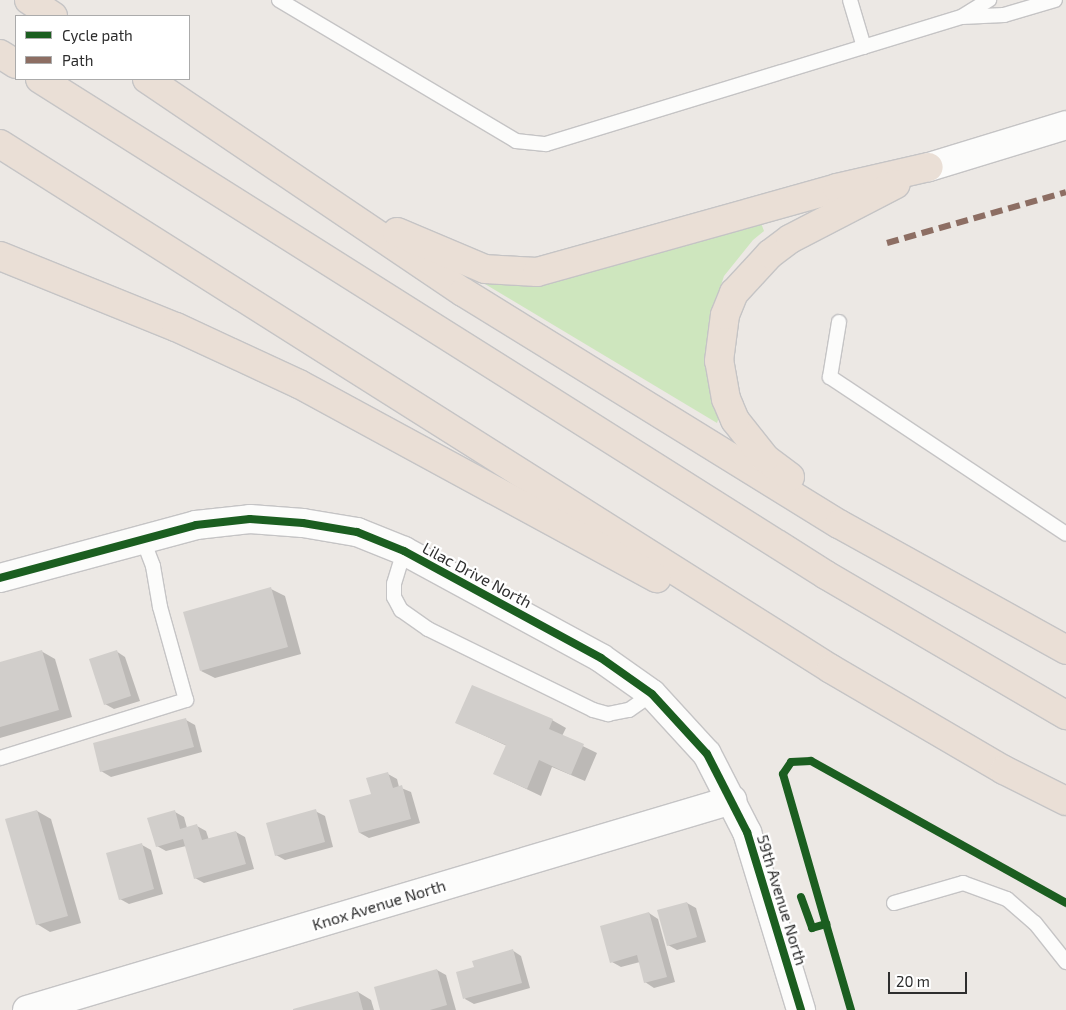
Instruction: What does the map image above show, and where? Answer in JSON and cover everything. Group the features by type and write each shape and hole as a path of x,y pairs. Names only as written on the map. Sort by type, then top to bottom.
{"highway":[{"path":"29,0 52,15"},
{"path":"0,54 15,63"},
{"path":"42,80 809,565 1066,715"},
{"path":"149,80 463,292 839,524 1066,650"},
{"path":"0,144 831,669 1004,770 1066,801"},
{"path":"328,201 458,260 485,269 537,272 837,188 928,167"},
{"path":"911,564 765,458 745,436 726,399 719,361 720,336 734,292 770,254 790,239 928,167"},
{"path":"0,256 176,327 298,384 576,536 831,669"}],"street":[{"path":"928,167 1066,125"},
{"name":"Lilac Drive North","path":"0,578 142,537 196,525 250,519 304,522 357,532 404,551 601,658 652,694 707,754 732,800"},
{"name":"Knox Avenue North","path":"27,1010 732,800"},
{"name":"59th Avenue North","path":"732,800 747,832 801,1010"}],"lane":[{"path":"279,0 462,112 516,141 546,144 962,17 1004,14 1055,0"},
{"path":"850,0 864,47"},
{"path":"962,17 989,0"},
{"path":"840,322 830,377 1066,534"},
{"path":"0,758 186,700 163,616 154,566 142,537"},
{"path":"404,551 394,584 394,597 401,610 428,629 593,710 608,714 629,710 652,694"},
{"path":"894,903 963,883 1007,899 1034,923 1066,962"}],"green space":[{"path":"761,223 764,231 753,240 724,276 709,321 707,350 720,414 717,423 485,284 488,279"}],"building":[{"path":"271,587 288,647 200,671 183,612"},
{"path":"42,650 59,710 0,727 0,662"},
{"path":"117,650 131,696 104,705 89,659"},
{"path":"472,685 553,719 549,729 584,744 571,775 539,760 527,789 493,774 506,745 455,723"},
{"path":"186,718 194,747 100,772 93,743"},
{"path":"388,772 393,788 402,785 411,819 359,833 349,800 371,794 366,778"},
{"path":"316,809 325,842 275,856 266,823"},
{"path":"37,810 68,916 36,925 5,819"},
{"path":"175,810 180,829 197,824 202,840 236,831 246,864 194,879 183,839 156,847 147,818"},
{"path":"142,843 154,889 119,900 106,853"},
{"path":"687,902 697,937 667,946 657,910"},
{"path":"649,912 667,977 644,983 637,955 610,963 600,926"},
{"path":"513,949 522,983 463,999 456,972 474,967 472,961"},
{"path":"437,969 447,1005 430,1010 380,1010 374,987"},
{"path":"358,991 363,1010 293,1010 293,1009"}],"marked path":[{"path":"887,243 1066,192"}],"cycle path":[{"path":"0,578 196,525 250,519 303,523 357,532 404,551 601,658 652,694 707,754 747,832 801,1010"},
{"path":"801,897 812,928 826,924 783,774 791,762 811,761 1066,903"},
{"path":"826,924 851,1010"}]}
